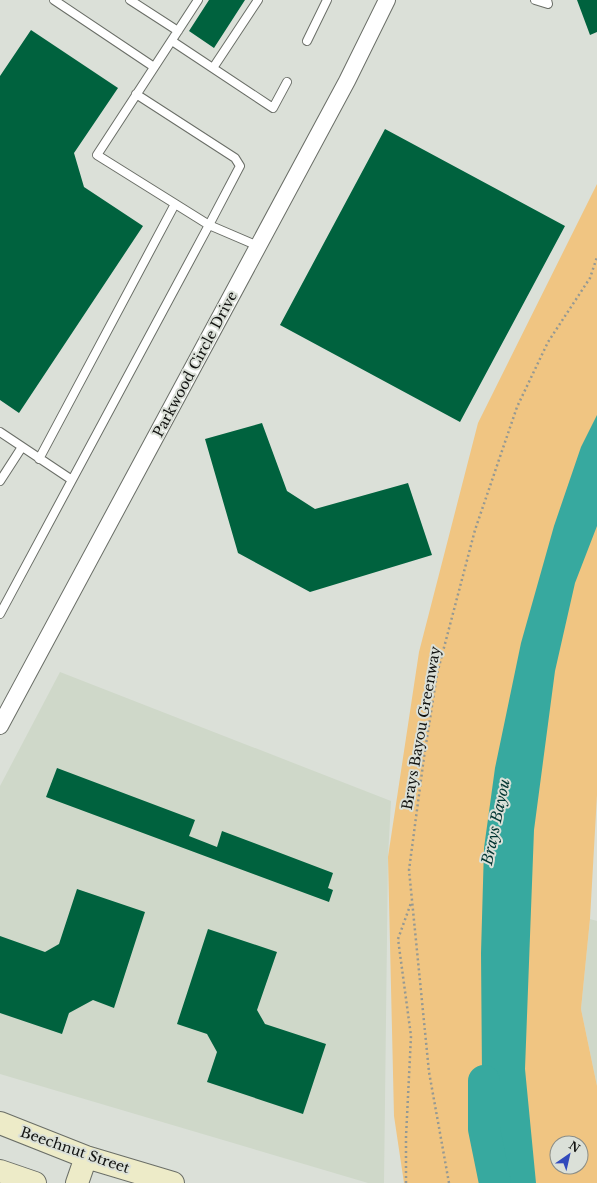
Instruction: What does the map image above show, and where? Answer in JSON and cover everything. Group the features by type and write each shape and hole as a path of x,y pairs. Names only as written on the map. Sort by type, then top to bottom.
{"main road":[{"name":"Beechnut Street","path":"0,1123 86,1157 173,1183"},
{"path":"77,1183 86,1157"},
{"path":"0,1170 35,1183"}],"street":[{"name":"Parkwood Circle Drive","path":"0,726 347,81 387,0"}],"lane":[{"path":"54,0 154,67"},
{"path":"130,0 178,31"},
{"path":"198,0 97,155 209,225 258,246"},
{"path":"213,68 258,0"},
{"path":"307,41 327,0"},
{"path":"535,0 548,4 547,0"},
{"path":"172,41 273,108 287,82"},
{"path":"0,614 240,166 235,158 136,94"},
{"path":"40,459 175,204"},
{"path":"0,432 72,480"},
{"path":"0,481 22,447"}],"path":[{"name":"Brays Bayou Greenway","path":"449,1183 429,1072 409,870 424,757 438,674 475,530 517,407 548,342 590,278 597,257"},
{"path":"406,1183 406,1137 411,1036 398,939 412,900"}],"shaded area":[{"path":"597,184 597,795 590,919 581,1009 597,1086 597,1183 404,1183 394,1116 388,857 419,652 478,423"},
{"path":"60,672 391,801 388,857 384,1183 368,1183 0,1074 0,786"},
{"path":"590,919 597,921 597,1086 581,1009"}],"water":[{"path":"597,415 597,526 575,583 555,671 534,830 525,1069 536,1183 487,1183 482,1075 481,953 484,848 495,768 521,643 554,526 581,447"}],"building":[{"path":"209,0 245,0 214,48 189,31"},
{"path":"577,0 597,0 597,32 590,35"},
{"path":"31,30 118,88 74,153 84,187 143,226 19,413 0,400 0,76"},
{"path":"385,129 565,226 460,422 280,325"},
{"path":"262,423 287,491 315,509 408,483 432,555 310,592 238,553 205,439"},
{"path":"57,768 195,820 189,836 217,847 222,831 333,873 328,888 333,890 329,902 46,797"},
{"path":"77,889 145,912 114,1008 93,1000 69,1013 62,1034 0,1013 0,936 45,952 59,944"},
{"path":"208,929 277,952 257,1010 265,1024 326,1044 303,1114 207,1082 217,1052 207,1034 177,1024"}],"waterway":[{"name":"Brays Bayou","path":"484,1081 484,1129 495,1183"}]}
